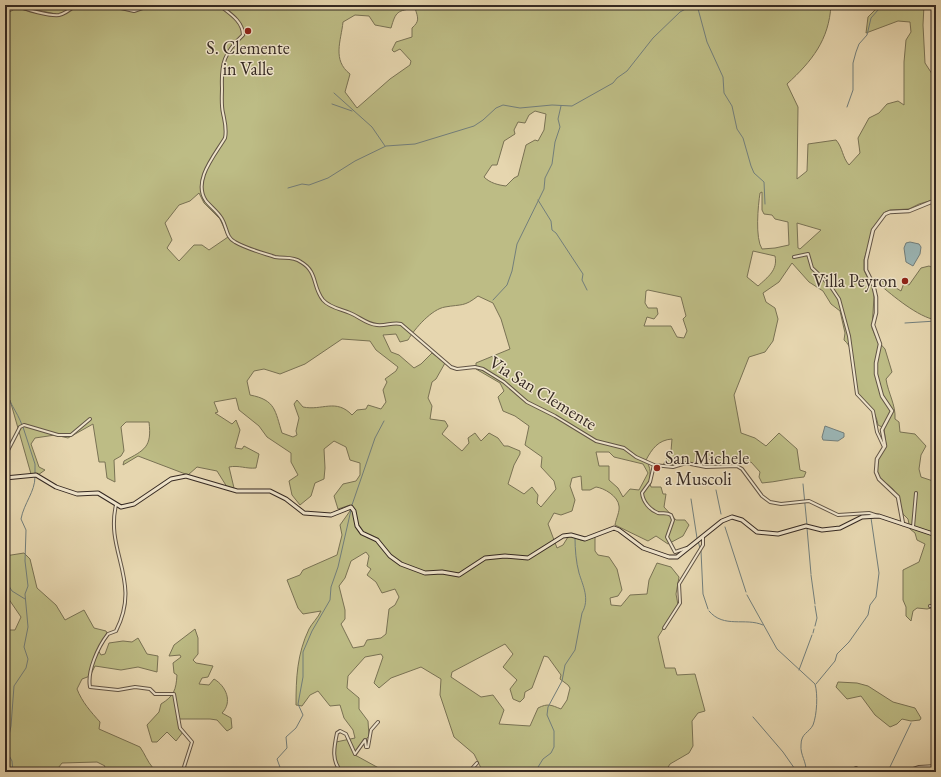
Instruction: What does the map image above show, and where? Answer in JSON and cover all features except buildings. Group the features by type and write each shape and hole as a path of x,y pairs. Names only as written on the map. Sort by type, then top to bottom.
{"main road":[{"path":"5,478 36,475 56,487 77,494 98,493 121,507 129,506 171,479 186,476 237,491 270,491 286,499 304,513 331,515 351,507 354,510 357,526 362,533 379,542 390,556 402,564 425,573 442,572 459,575 485,558 505,556 528,558 563,536 571,535 587,538 614,528 643,548 672,557 680,556 724,520 732,517 740,519 755,531 781,534 807,526 830,530 843,527 862,517 879,516 936,535"}],"street":[{"path":"17,5 56,15 64,13 76,5"},
{"path":"108,5 134,11 151,5"},
{"name":"Via San Clemente","path":"218,5 236,18 243,30 242,35 228,50 223,61 223,113 227,132 203,177 201,188 206,201 222,219 231,239 235,242 276,257 292,257 300,260 313,272 316,288 323,300 330,305 351,313 365,322 378,326 395,322 401,324 451,367 459,368 474,366 483,369 504,382 527,402 556,416 596,441 624,448 654,465 673,467 686,463 706,467 737,466 742,469 762,496 770,502 781,504 805,501 812,502 838,515 869,513 879,516"},
{"path":"903,524 898,497 879,479 876,472 877,459 885,448 882,430 892,411 882,396 876,374 876,363 880,344 873,325 876,313 876,297 873,284 866,270 866,260 873,230 885,214 890,212 909,211 936,200"},
{"path":"794,257 808,254 812,268 829,284 838,296 849,336 857,394 873,411 877,432 885,448"},
{"path":"5,456 20,427 24,426 58,435 71,435 90,419"},
{"path":"654,465 650,482 642,494 645,502 658,512 671,515 672,520 667,538 675,552 697,542"},
{"path":"913,527 916,493"},
{"path":"116,505 114,535 121,567 125,575 125,609 117,630 108,634 96,657 89,678 90,687 118,690 132,686 150,689 155,694 174,694 180,728 192,742 184,767 188,772"},
{"path":"664,628 680,601 678,589 680,580 704,542 703,537"},
{"path":"930,606 936,606"},
{"path":"342,772 335,763 334,756 337,734 340,731 346,734 355,754 365,740 366,747 368,747 371,730 378,722"},
{"path":"469,772 477,763"},
{"path":"905,772 912,771 919,767 936,766"},
{"path":"848,772 856,768 863,772"},
{"path":"877,772 885,769 889,772"},
{"path":"217,772 232,771"}],"shaded area":[{"path":"39,5 831,5 827,29 818,49 804,67 787,84 798,107 797,179 807,171 808,144 836,140 849,165 860,153 858,138 869,118 879,113 887,104 898,101 904,105 904,62 906,40 911,32 910,22 898,21 866,33 868,17 880,5 924,5 923,25 925,63 936,80 936,199 919,204 909,209 890,210 885,212 874,227 864,260 864,270 873,289 874,297 872,328 877,340 885,349 892,372 886,379 894,409 895,419 899,422 900,432 915,434 926,446 921,455 919,469 921,477 936,482 936,607 927,609 917,608 913,611 911,621 906,616 906,607 903,600 903,570 919,562 925,544 917,540 915,533 910,529 908,519 903,514 898,497 893,489 880,478 877,471 878,458 886,446 884,428 878,425 874,412 859,397 857,392 853,357 844,340 845,333 840,311 831,304 823,291 809,282 792,263 779,282 763,293 766,302 775,308 778,319 773,341 765,352 749,357 734,395 741,433 755,438 766,446 779,433 797,449 800,470 806,472 804,477 762,483 759,477 760,472 751,462 745,464 727,464 704,457 701,458 702,465 696,463 686,463 663,465 671,451 672,439 659,443 646,460 650,468 651,487 661,487 663,494 666,494 664,507 676,520 685,520 689,525 683,536 668,544 656,536 648,541 615,525 619,508 616,499 607,491 596,487 590,490 582,490 581,476 572,478 570,486 575,500 572,511 561,515 554,513 548,524 557,548 563,545 568,537 571,536 581,540 595,537 595,551 598,555 609,557 617,569 622,590 618,596 610,598 611,605 621,606 630,595 647,594 649,580 657,563 671,567 679,577 676,594 678,605 658,637 665,668 675,668 677,675 695,674 705,711 698,713 692,721 693,746 689,753 670,764 665,772 563,772 550,768 547,772 480,772 482,770 474,754 454,737 440,695 441,679 421,667 391,678 379,688 374,683 383,657 381,654 365,657 348,676 347,688 359,698 359,709 368,721 369,736 356,750 355,755 386,772 342,772 336,762 336,742 355,738 353,730 344,718 340,705 330,706 318,691 310,695 302,706 296,705 297,676 302,648 309,629 321,611 303,614 298,608 287,580 300,575 303,570 337,555 342,535 340,525 350,511 350,505 338,509 334,496 343,484 356,481 360,475 360,463 350,460 346,447 334,441 324,449 324,479 315,483 311,496 300,505 292,495 289,481 298,475 291,462 291,453 267,437 259,426 239,410 236,398 214,402 218,412 215,413 232,424 236,420 240,430 235,448 242,449 244,446 259,454 256,468 236,466 229,467 234,488 227,487 217,471 197,467 188,475 138,456 123,465 124,461 146,447 150,430 149,422 126,422 121,427 124,451 121,456 114,460 115,482 107,478 105,462 99,462 93,424 68,438 55,435 35,438 31,444 39,467 45,470 38,475 31,474 10,400 5,405 5,15 16,8 50,16 56,14 37,10","holes":["415,8 417,21 415,26 412,28 412,37 396,42 392,50 394,52 400,49 411,61 410,65 390,79 357,108 345,92 350,74 344,69 339,56 343,22 355,15 369,16 375,25 391,28 396,15 404,10","535,111 546,114 544,130 538,141 535,140 526,145 518,176 506,186 489,181 484,177 492,165 497,165 504,141 515,134 514,130 518,122 525,123 529,115","762,192 762,210 764,214 772,215 775,219 788,222 789,245 762,249 758,237 758,206 760,193","199,193 204,203 220,219 228,237 209,250 202,245 194,245 179,261 167,248 172,240 165,223 179,205 190,201","797,223 821,230 800,249 798,248","753,251 775,256 776,261 774,269 769,276 758,286 747,277","648,290 681,297 686,316 683,319 687,331 684,338 677,337 671,326 644,326 647,317 654,319 658,314 657,308 648,308 645,303 646,291","478,296 493,303 501,319 510,349 476,363 476,369 500,383 504,391 498,397 503,411 515,416 529,426 525,445 542,457 541,467 554,481 556,489 541,507 537,503 538,495 532,487 524,494 508,484 520,451 504,446 498,438 489,433 481,441 475,433 468,438 469,443 462,451 442,434 448,426 445,421 430,419 432,406 428,398 432,382 436,379 445,363 432,353 421,364 414,368 399,355 391,352 383,335 396,334 400,342 408,340 419,325 435,311 440,308 469,302","342,339 370,341 376,350 398,367 396,371 385,379 387,382 383,390 386,402 381,409 368,405 366,409 357,410 352,415 346,410 334,406 316,408 303,407 297,400 294,404 299,418 296,431 297,435 293,437 282,433 276,413 270,403 259,397 250,395 247,381 254,371 264,369 280,374 305,364","596,452 609,452 614,457 643,464 648,473 639,490 630,489 623,497 618,488 609,480 609,466 599,466","366,552 369,556 367,566 371,569 367,575 376,582 382,593 395,589 399,597 395,605 389,609 386,634 381,638 367,640 364,646 353,648 341,624 345,619 345,610 339,586 345,578 351,561","505,644 513,654 503,667 517,680 510,689 513,699 520,702 524,698 525,692 532,688 544,656 548,657 561,675 560,679 570,688 567,700 561,709 550,705 544,705 538,708 530,726 499,724 504,710 493,695 481,697 451,677 452,672"]},
{"path":"929,266 936,269 936,320 921,315 898,300 879,284 879,282 885,281 901,291 904,283 909,285 921,268"},
{"path":"24,553 30,559 37,588 56,605 65,620 84,610 94,628 106,631 107,633 98,650 101,655 105,654 109,643 123,641 132,642 138,638 147,654 158,656 157,672 138,667 121,670 95,666 90,676 82,679 77,689 84,703 100,722 99,729 140,747 153,768 152,772 102,772 105,766 97,762 62,763 55,772 10,772 10,768 5,766 5,735 9,732 8,707 5,708 5,630 15,630 21,617 8,598 5,597 5,556"},
{"path":"195,629 198,638 198,654 193,660 196,663 213,666 208,677 202,678 199,684 209,685 214,679 225,690 227,694 227,704 222,713 231,718 232,728 227,731 217,720 177,719 183,732 176,741 167,732 157,742 152,742 147,725 159,712 161,704 172,695 176,685 177,675 174,673 173,663 181,657 180,655 169,656 174,645"},
{"path":"838,682 857,683 868,686 893,702 915,708 921,718 920,720 911,721 902,719 897,724 890,727 875,715 861,696 847,699 836,687"}],"water":[{"path":"910,242 919,244 921,247 920,254 913,266 906,262 904,248 906,243"},
{"path":"825,426 844,433 844,437 838,441 823,440 822,437"}],"waterway":[{"path":"288,188 302,184 309,185 328,178 355,161 386,146 415,144 474,126 496,108 503,105 520,108 552,105 572,106 613,83 627,71 653,38 680,12 693,5"},
{"path":"697,5 707,42 723,77 724,93 732,106 737,129 743,138 751,166 754,173 764,182 765,204"},
{"path":"847,107 853,90 853,63 856,52 859,44 867,35 871,18 885,5"},
{"path":"334,93 372,127 385,146"},
{"path":"332,104 352,111"},
{"path":"493,300 507,285 512,271 517,244 544,189 545,178 552,164 555,142 560,127 558,119 561,106"},
{"path":"538,200 551,221 552,230 556,233 583,274 582,280 587,290"},
{"path":"905,323 936,321"},
{"path":"5,384 8,360"},
{"path":"5,388 8,398 22,425"},
{"path":"352,505 375,438 384,421"},
{"path":"23,427 35,464 35,474"},
{"path":"13,772 12,761 6,750 11,726 14,686 26,668 28,659 24,647 28,627 25,594 28,586 25,561 26,530 21,519 22,513 33,488 35,477"},
{"path":"803,484 807,525"},
{"path":"716,490 721,514"},
{"path":"691,499 697,538"},
{"path":"279,772 281,770 277,759 287,748 286,737 296,728 303,715 298,704 303,677 303,652 312,631 330,600 331,587 338,567 351,510"},
{"path":"816,684 835,661 837,654 849,642 868,615 870,605 876,597 879,573 871,518"},
{"path":"725,527 746,592"},
{"path":"807,528 811,574"},
{"path":"535,772 543,759 551,753 554,747 554,731 547,715 548,707 562,681 565,665 575,650 586,598 577,564 575,538"},
{"path":"698,541 700,548"},
{"path":"701,551 703,594 708,609"},
{"path":"811,575 815,604"},
{"path":"5,576 12,591 25,599"},
{"path":"747,595 777,649 815,684 817,699 814,721 813,725 801,741 801,749 806,765 806,772"},
{"path":"815,606 817,618 815,626"},
{"path":"709,611 721,620 749,622 763,625"},
{"path":"813,633 814,629"},
{"path":"799,670 812,635"},
{"path":"753,717 783,752 797,772"},
{"path":"889,769 911,723"}],"place":[{"name":"S. Clemente in Valle","path":"248,31"},
{"name":"Villa Peyron","path":"905,281"},
{"name":"San Michele a Muscoli","path":"657,468"}]}
